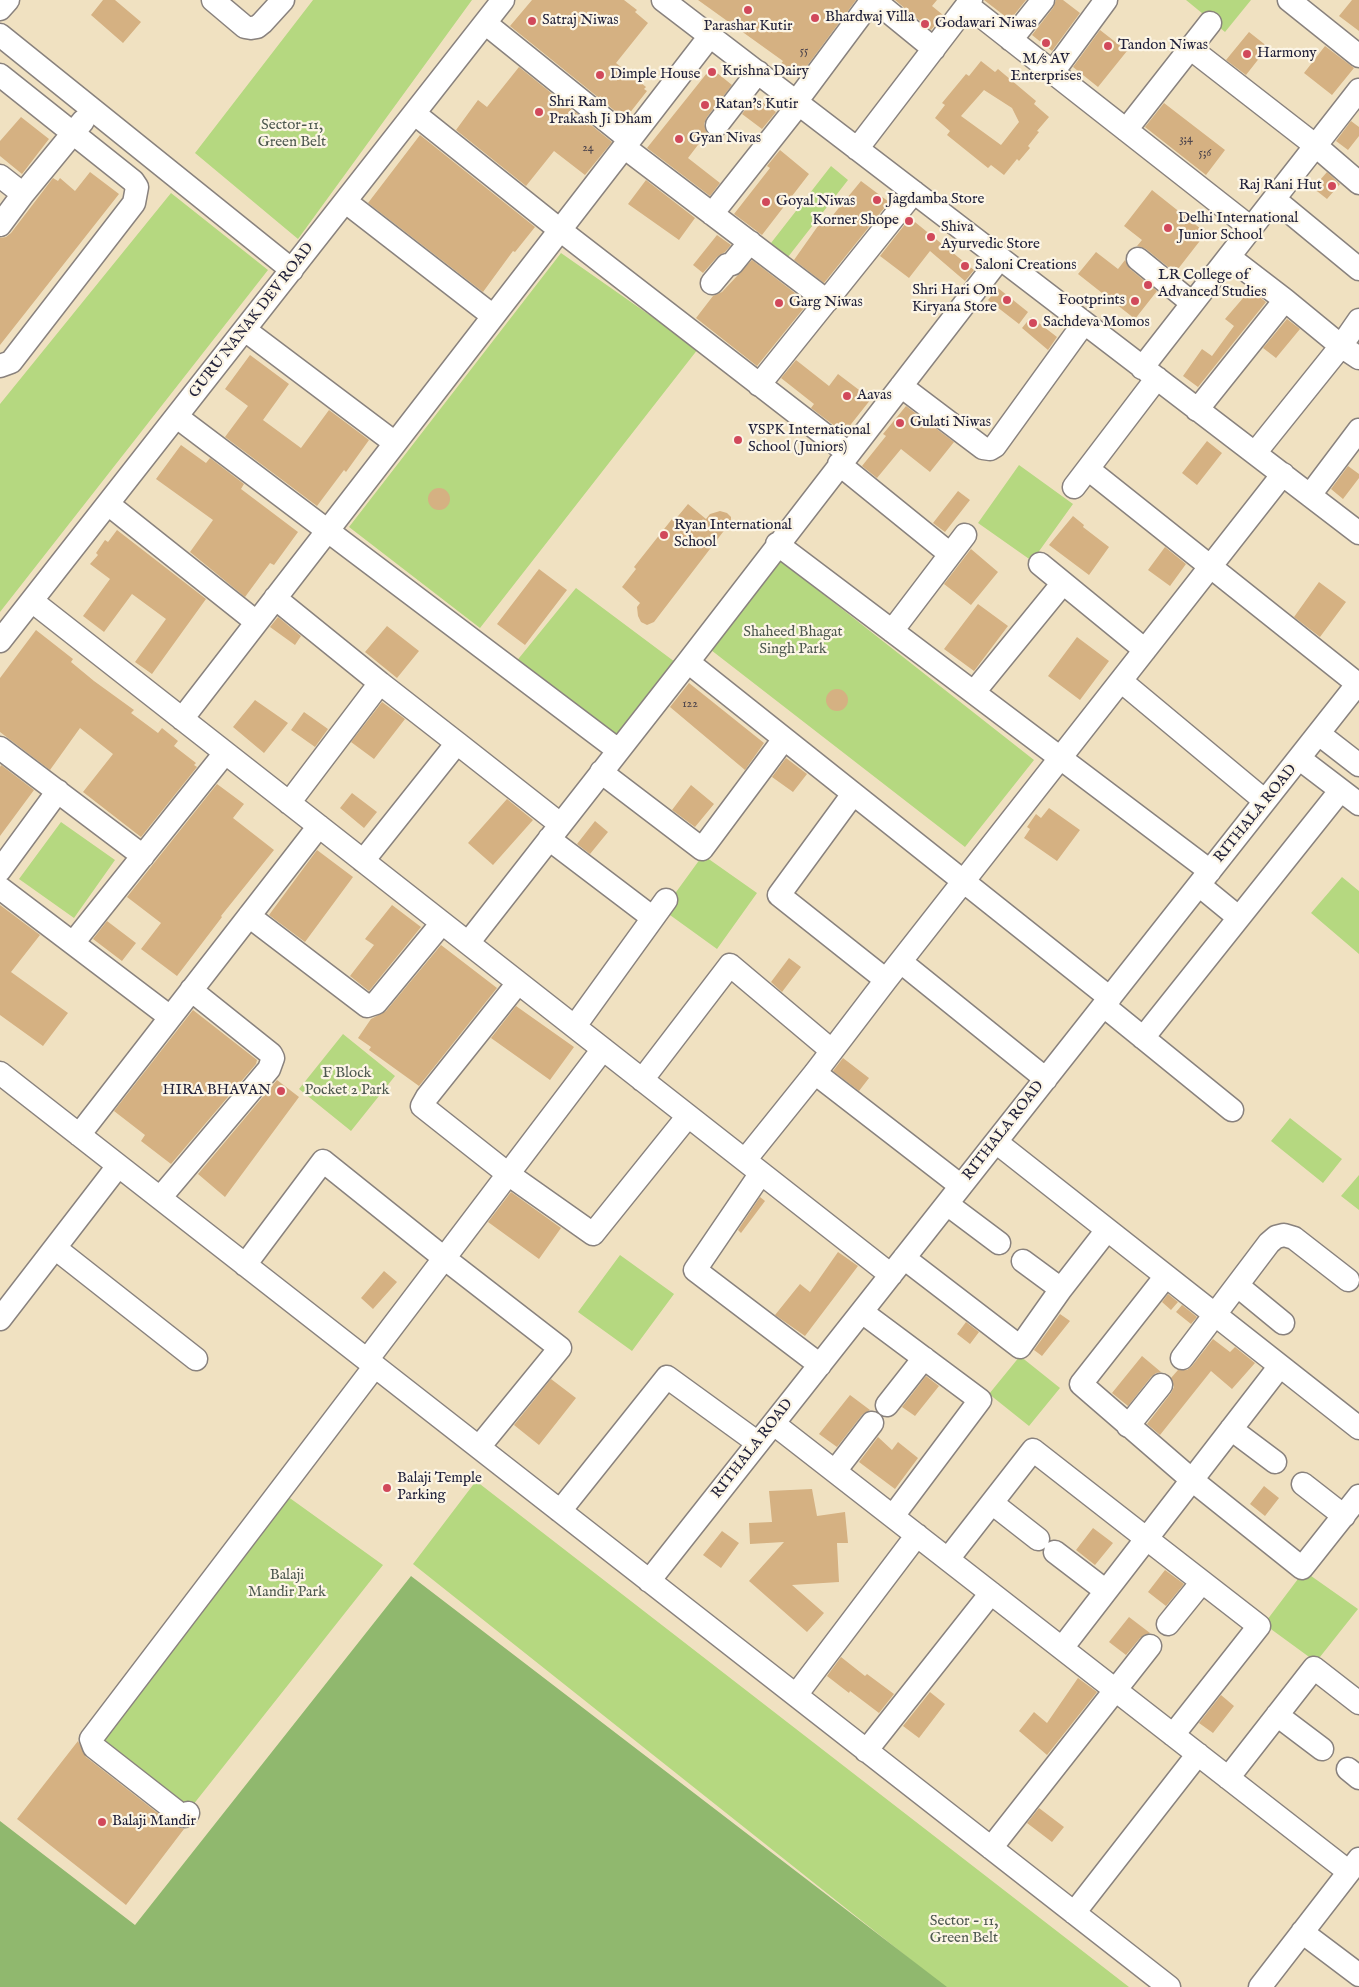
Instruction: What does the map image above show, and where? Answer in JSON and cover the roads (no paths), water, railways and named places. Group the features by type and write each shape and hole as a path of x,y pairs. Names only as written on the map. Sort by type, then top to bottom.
{"street":[{"path":"0,9 8,0"},
{"path":"213,0 251,28 257,27 262,23 283,0"},
{"name":"GURU NANAK DEV ROAD","path":"0,641 503,0"},
{"path":"1011,40 1043,0"},
{"path":"1053,72 1106,0"},
{"path":"1291,1 1359,56"},
{"path":"712,214 797,103 878,2 934,49"},
{"path":"672,3 710,36 1359,533"},
{"path":"858,149 969,3 1011,40 1251,228"},
{"path":"485,23 712,214 826,301"},
{"path":"1126,130 1210,23"},
{"path":"0,35 292,270"},
{"path":"182,719 710,36"},
{"path":"1190,48 1316,146 1359,183"},
{"path":"717,125 758,72"},
{"path":"0,75 133,181 137,187 134,203 11,362 0,366"},
{"path":"1074,487 1088,469 1150,373 1192,303 1359,90"},
{"path":"0,225 92,109"},
{"path":"415,114 560,230 760,385 950,554"},
{"path":"0,176 23,194"},
{"path":"760,385 914,192"},
{"path":"1274,199 1359,269"},
{"path":"346,202 493,316"},
{"path":"712,283 727,265 732,264 750,242"},
{"path":"1229,257 1286,300 1341,346 1359,358"},
{"path":"468,943 1000,258"},
{"path":"1138,259 1192,303"},
{"path":"1198,410 1286,300"},
{"path":"1255,453 1341,346 1359,320"},
{"path":"901,386 984,448 990,449 995,446 1084,323"},
{"path":"245,330 395,443"},
{"path":"177,416 618,750"},
{"path":"1310,495 1357,435"},
{"path":"1088,469 1358,684"},
{"path":"820,1365 695,1270 753,1167 831,1050 902,962 963,881 1283,474"},
{"path":"108,504 256,621"},
{"path":"892,631 965,535"},
{"path":"777,544 1061,758 1205,878 1238,918"},
{"path":"1040,564 1145,650"},
{"path":"974,692 1063,583"},
{"path":"275,598 457,743 653,918"},
{"path":"32,601 753,1167 1020,1347 1061,1289 1107,1230"},
{"path":"688,662 963,881 1107,1002 1143,1038 1232,1110"},
{"path":"1121,681 1265,801"},
{"path":"289,803 380,683"},
{"name":"RITHALA ROAD","path":"650,1581 1358,684"},
{"path":"1319,734 1359,765"},
{"path":"601,772 702,849 784,739"},
{"path":"363,861 457,743"},
{"path":"0,748 143,856"},
{"path":"73,943 225,753"},
{"path":"1300,758 1359,804"},
{"path":"1143,1038 1340,790"},
{"path":"0,870 58,792"},
{"path":"853,794 779,895 886,980"},
{"path":"79,1135 319,826"},
{"path":"0,888 170,1017"},
{"path":"575,1026 666,900"},
{"path":"249,916 367,1006 376,1003 442,923"},
{"path":"902,962 1046,1079"},
{"path":"642,1080 730,965 831,1050"},
{"path":"518,983 427,1097 422,1106 508,1174 593,1234 688,1116"},
{"path":"160,1198 269,1069 273,1058 271,1054 191,990"},
{"path":"188,1813 184,1816 181,1815 94,1746 91,1739 371,1363 444,1258 602,1049"},
{"path":"815,1073 961,1186"},
{"path":"0,1074 1170,1987"},
{"path":"996,1142 1359,1428"},
{"path":"245,1265 323,1161 560,1348 479,1447"},
{"path":"0,1319 118,1166"},
{"path":"947,1204 999,1242"},
{"path":"1182,1358 1269,1243 1276,1237 1284,1235 1294,1238 1348,1280"},
{"path":"55,1248 196,1359"},
{"path":"1023,1261 1061,1289"},
{"path":"1166,1276 1081,1384 1192,1480 1302,1568 1359,1496"},
{"path":"1238,1286 1283,1323"},
{"path":"862,1312 980,1400 892,1516"},
{"path":"887,1404 924,1358"},
{"path":"1062,1648 1280,1366"},
{"path":"560,1511 667,1376 758,1443"},
{"path":"1128,1426 1161,1385"},
{"path":"835,1471 872,1423"},
{"path":"774,1424 1228,1778 1354,1865 1260,1987"},
{"path":"1231,1429 1275,1462"},
{"path":"948,1559 1033,1450 1259,1626 1173,1735"},
{"path":"1303,1484 1344,1516"},
{"path":"992,1504 1038,1539"},
{"path":"796,1695 917,1535"},
{"path":"1056,1552 1106,1591"},
{"path":"1168,1624 1202,1582"},
{"path":"866,1751 990,1593"},
{"path":"991,1848 1150,1646"},
{"path":"1228,1778 1314,1668 1359,1703"},
{"path":"1277,1715 1322,1749"},
{"path":"1074,1913 1198,1754"},
{"path":"1302,1932 1359,1976"}],"place":[{"name":"Parashar Kutir","path":"748,10"},
{"name":"Bhardwaj Villa","path":"815,18"},
{"name":"Satraj Niwas","path":"532,21"},
{"name":"Godawari Niwas","path":"925,24"},
{"name":"M/s AV Enterprises","path":"1046,43"},
{"name":"Tandon Niwas","path":"1108,46"},
{"name":"Harmony","path":"1247,54"},
{"name":"Krishna Dairy","path":"712,72"},
{"name":"Dimple House","path":"600,75"},
{"name":"Ratan's Kutir","path":"705,105"},
{"name":"Shri Ram Prakash Ji Dham","path":"539,112"},
{"name":"Gyan Nivas","path":"679,139"},
{"name":"Raj Rani Hut","path":"1332,186"},
{"name":"Jagdamba Store","path":"877,200"},
{"name":"Goyal Niwas","path":"766,202"},
{"name":"Korner Shope","path":"909,221"},
{"name":"Delhi International Junior School","path":"1168,228"},
{"name":"Shiva Ayurvedic Store","path":"931,237"},
{"name":"Saloni Creations","path":"965,266"},
{"name":"LR College of Advanced Studies","path":"1148,285"},
{"name":"Shri Hari Om Kiryana Store","path":"1007,300"},
{"name":"Footprints","path":"1135,301"},
{"name":"Garg Niwas","path":"779,303"},
{"name":"Sachdeva Momos","path":"1033,323"},
{"name":"Aavas","path":"847,396"},
{"name":"Gulati Niwas","path":"900,423"},
{"name":"VSPK International School (Juniors)","path":"738,440"},
{"name":"Ryan International School","path":"664,535"},
{"name":"HIRA BHAVAN","path":"281,1091"},
{"name":"Balaji Temple Parking","path":"387,1488"},
{"name":"Balaji Mandir","path":"102,1822"}],"park label":[{"name":"Sector-11, Green Belt","path":"292,134"},
{"name":"Shaheed Bhagat Singh Park","path":"793,642"},
{"name":"F Block Pocket 2 Park","path":"347,1082"},
{"name":"Balaji Mandir Park","path":"287,1584"},
{"name":"Sector - 11, Green Belt","path":"964,1930"}]}
